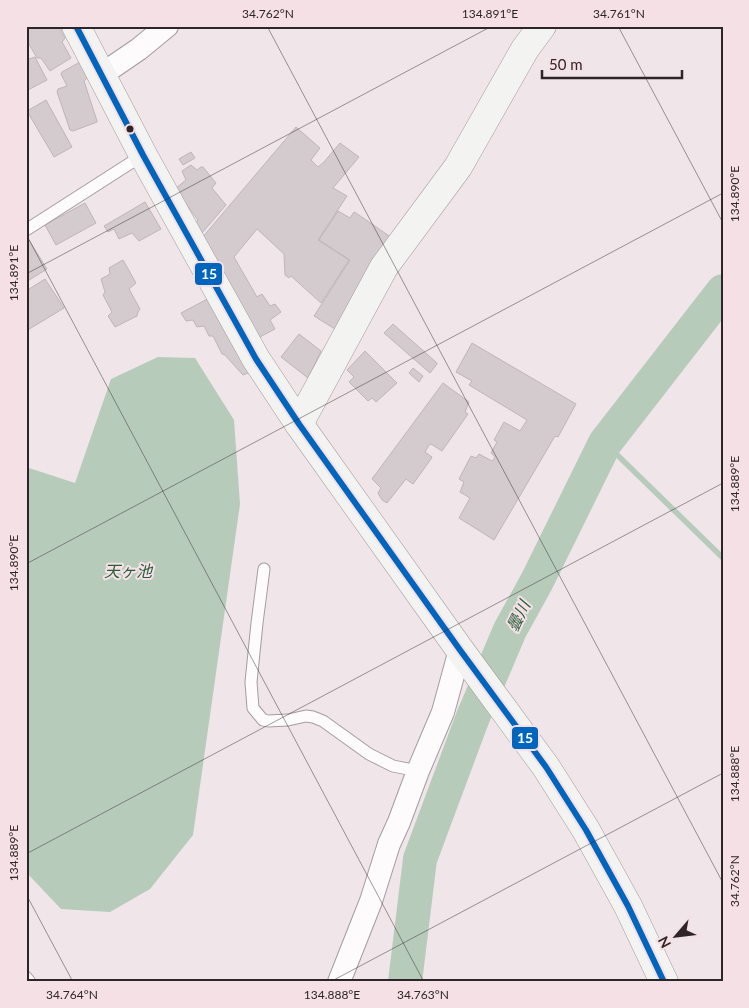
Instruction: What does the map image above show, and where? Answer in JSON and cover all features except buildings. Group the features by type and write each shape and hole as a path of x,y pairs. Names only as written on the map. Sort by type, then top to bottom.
{"main road":[{"path":"76,26 143,155 256,359 298,424 546,767 586,830 628,906 664,982"},
{"path":"298,424 384,267 458,167 525,49 542,26"}],"street":[{"path":"101,75 139,49 167,26"},
{"path":"339,982 371,901 389,844 444,712 460,650"}],"lane":[{"path":"26,230 143,155"},
{"path":"264,569 251,682 253,708 263,720 268,721 288,720 306,716 323,721 369,754 393,766 418,771"},
{"path":"26,977 30,982"}],"water":[{"name":"天ヶ池","path":"158,357 195,358 234,420 240,504 193,835 150,889 110,912 61,909 26,872 26,467 75,483 111,379"}],"waterway":[{"name":"曇川","path":"405,982 420,859 473,717 510,630 537,581 605,443 723,291"},
{"path":"605,443 723,558"}],"transit line":[{"name":"15","path":"76,26 143,155 256,359 299,424 546,767 586,830 628,906 664,982"}]}
